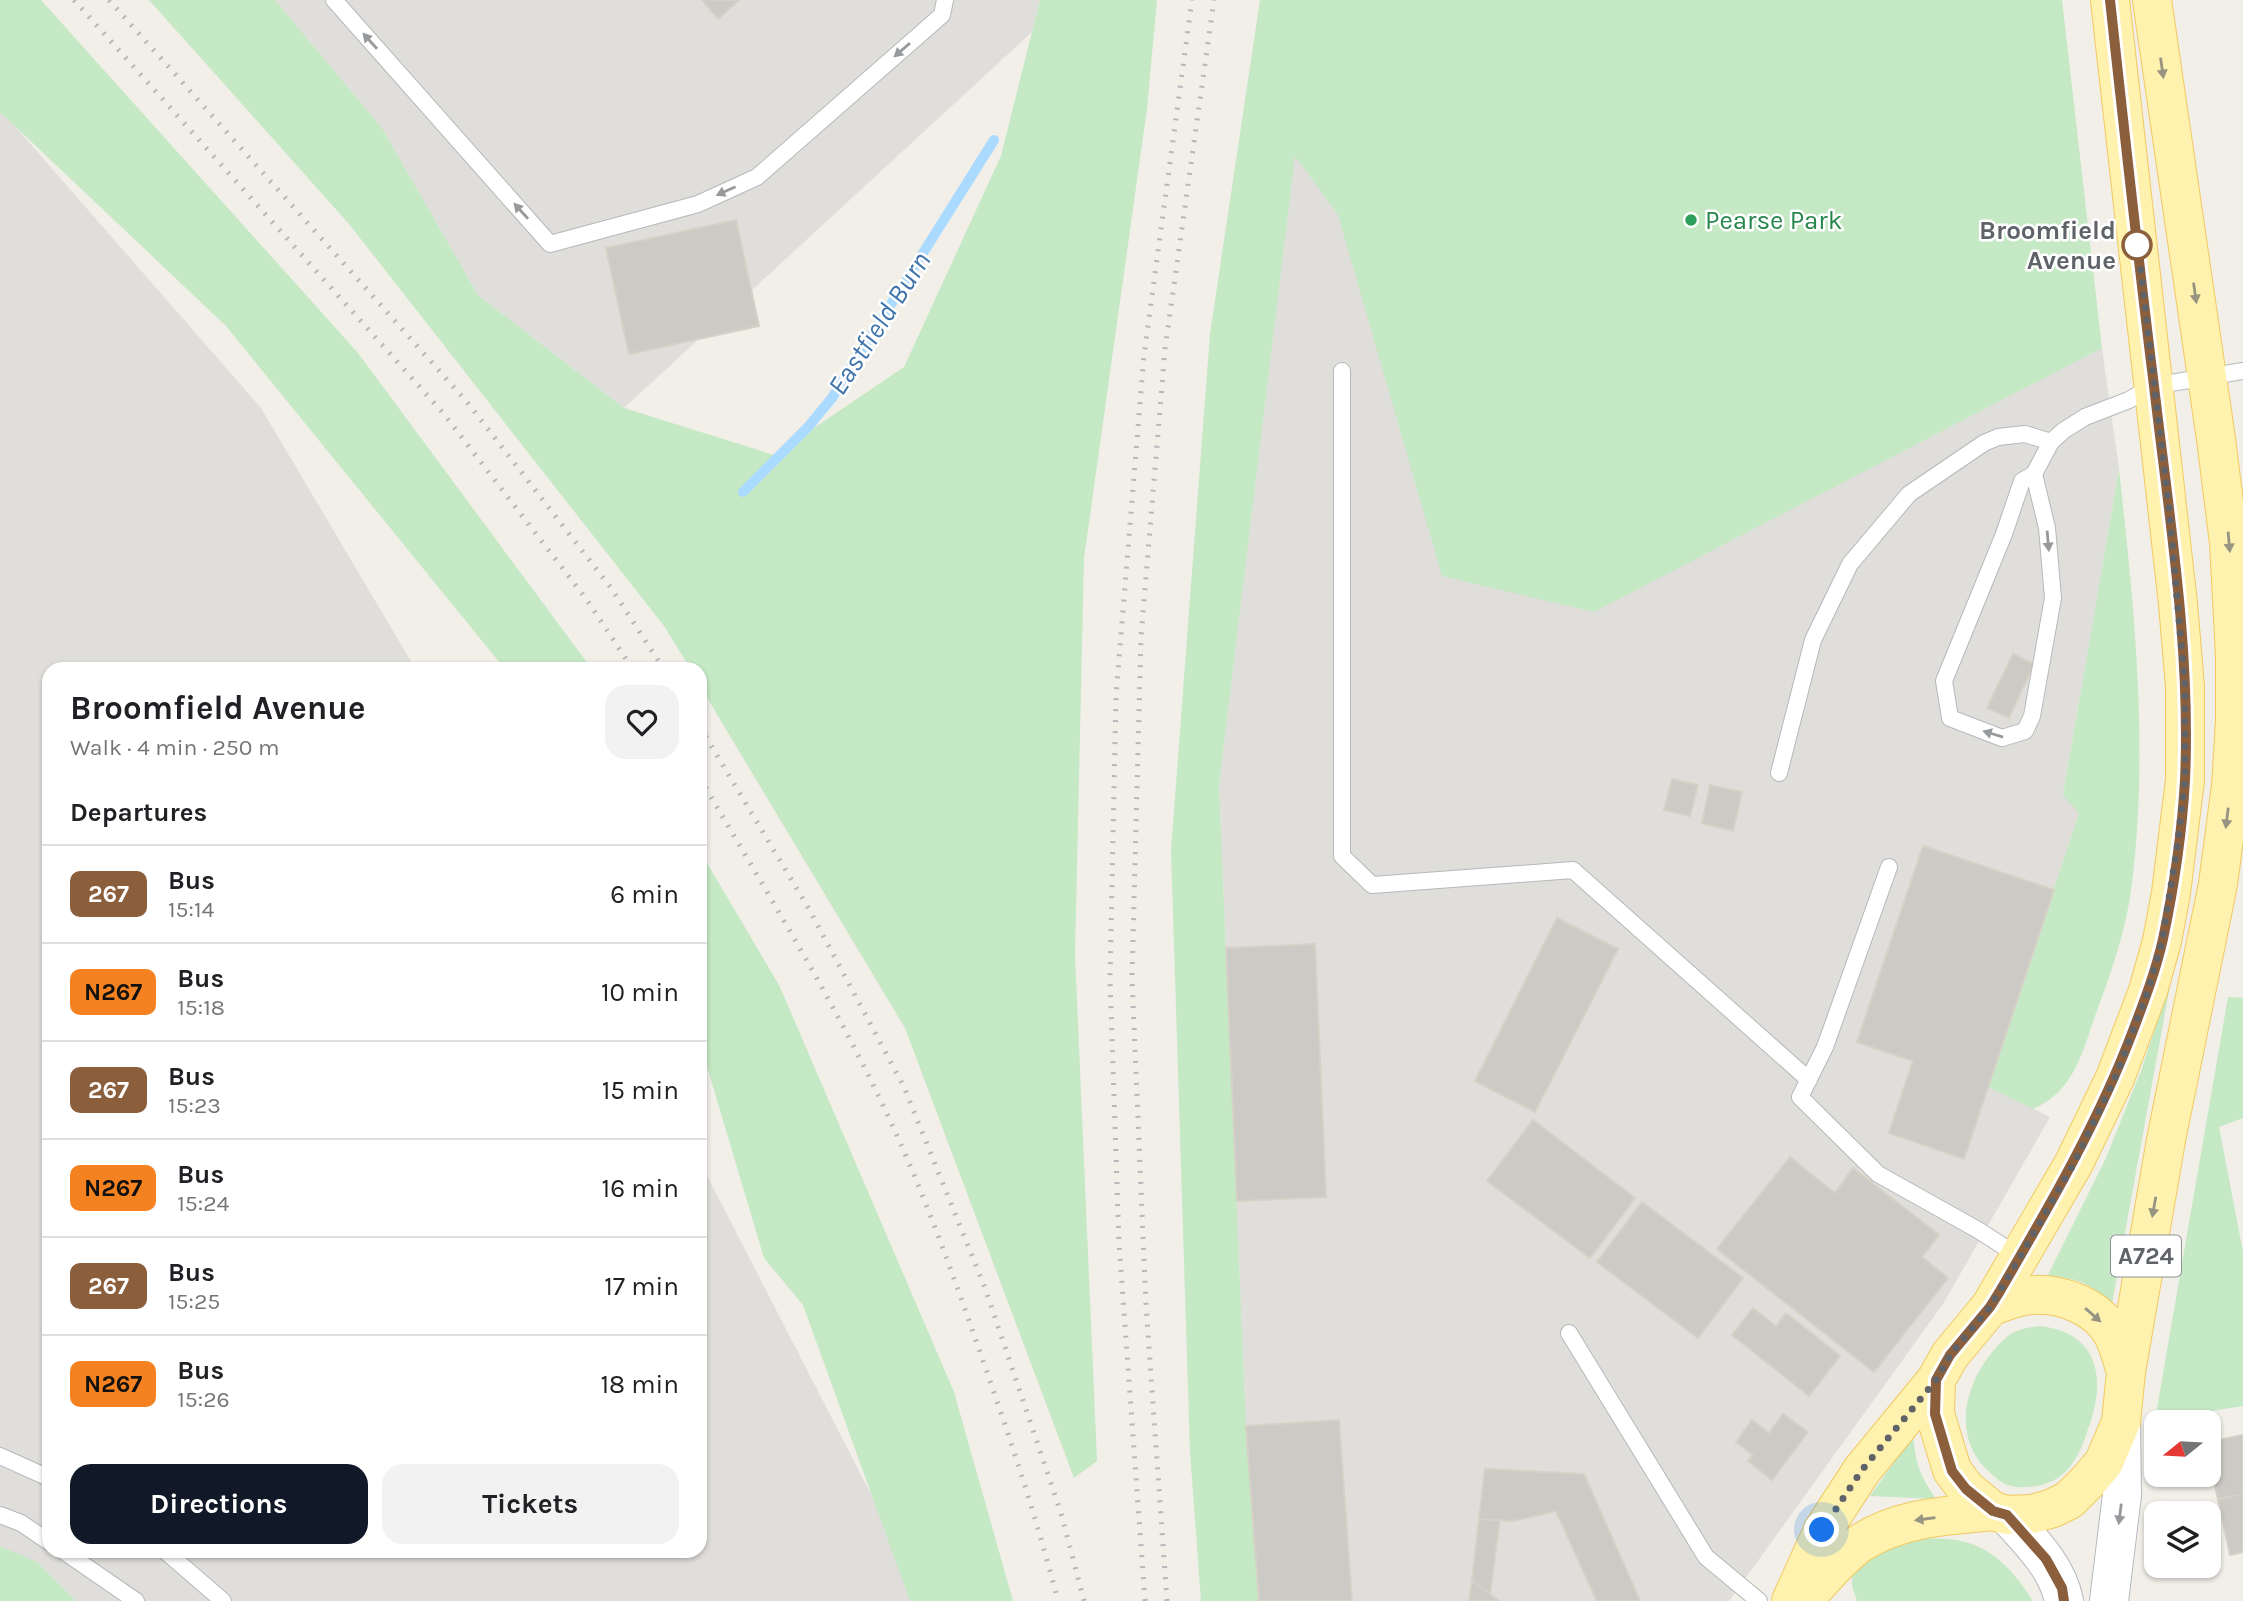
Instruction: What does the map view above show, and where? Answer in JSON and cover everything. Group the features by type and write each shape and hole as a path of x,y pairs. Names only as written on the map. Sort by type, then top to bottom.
{"main road":[{"path":"1791,1601 1822,1530 1862,1470 1936,1380 1950,1355 1990,1307 2074,1163 2115,1078 2148,991 2162,941 2171,893 2185,780 2184,673 2169,508 2110,0"},
{"name":"A724","path":"2126,1372 2166,1140 2218,884 2231,786 2235,721 2234,497 2225,374 2152,0"},
{"path":"1990,1307 2016,1297 2054,1295 2089,1309 2112,1333 2126,1372 2121,1422 2122,1495 2109,1601"},
{"path":"1936,1380 1935,1414 1952,1471 1966,1489 2000,1513 2046,1559 2062,1588 2064,1601"},
{"path":"1802,1601 1857,1545 1885,1529 1916,1520 2000,1513 2032,1514 2069,1500 2104,1462 2121,1422"}],"lane":[{"path":"334,0 550,244 698,204 757,177 942,15 945,0"},
{"path":"1342,371 1342,856 1372,885 1573,870 1809,1080"},
{"path":"2034,474 2047,528 2053,598 2032,716 2025,731 2002,738 1950,718 1944,681 2004,534 2022,481 2034,474 2051,442 2063,430 2085,416 2129,400 2154,386 2225,374"},
{"path":"1779,773 1813,640 1850,564 1909,494 1984,443 1998,437 2025,434 2051,442"},
{"path":"1889,867 1825,1047 1800,1097 1878,1174 1978,1230 2020,1257"},
{"path":"1569,1333 1706,1556 1759,1601"},
{"path":"0,1456 42,1475"},
{"path":"0,1515 21,1523 42,1537"},
{"path":"74,1558 136,1601"},
{"path":"173,1558 223,1601"}],"shaded area":[{"path":"275,0 1040,0 1032,32 624,408 478,295 382,128"},
{"path":"0,109 261,408 411,662 42,662 42,1558 707,1558 707,1176 926,1601 0,1601"},
{"path":"1295,154 1338,215 1594,611 2102,348 2119,469 2063,794 2079,813 1988,1087 2050,1117 1943,1304 1729,1601 1259,1601 1246,1426 1219,785"}],"green space":[{"path":"0,0 41,0 358,353 587,662 499,662 226,326 0,112"},
{"path":"149,0 275,0 382,128 478,295 624,408 774,455 904,367 1001,156 1040,0 1157,0 1147,109 1084,558 1075,955 1097,1461 1074,1478 905,1028 707,698 707,662 686,662 664,626 349,224"},
{"path":"1260,0 2062,0 2102,348 1594,612 1442,576 1338,215 1295,156 1219,785 1246,1426 1259,1601 1201,1601 1190,1452 1171,850 1210,334"},
{"path":"2119,469 2138,676 2139,779 2132,883 2118,950 2080,1058 2058,1093 2033,1109 1988,1087 2079,813 2063,795"},
{"path":"707,863 780,987 954,1392 1013,1601 910,1601 803,1305 764,1258 707,1067"},
{"path":"2171,980 2111,1309 2098,1293 2083,1283 2066,1278 2046,1279 2105,1160 2141,1071"},
{"path":"2228,997 2243,998 2243,1118 2219,1127 2243,1252 2243,1406 2218,1410 2157,1410"},
{"path":"2039,1326 2059,1330 2075,1338 2086,1348 2097,1376 2097,1393 2085,1439 2069,1468 2058,1478 2045,1484 2016,1487 1995,1477 1974,1452 1967,1435 1968,1399 1983,1364 1995,1349 2011,1334"},
{"path":"1913,1436 1920,1469 1936,1499 1870,1496"},
{"path":"1922,1538 1956,1540 1981,1548 2010,1570 2033,1601 1857,1601 1852,1579 1862,1563 1881,1552"},
{"path":"0,1546 37,1562 76,1601 0,1601"}],"building":[{"path":"702,0 739,0 718,19"},
{"path":"736,220 759,326 629,354 606,248"},
{"path":"2013,654 2034,664 2009,718 1987,708"},
{"path":"1672,779 1698,785 1690,816 1664,810"},
{"path":"1710,785 1742,792 1733,831 1702,823"},
{"path":"1923,846 2054,890 1964,1159 1889,1133 1913,1061 1857,1042"},
{"path":"1557,918 1618,949 1535,1112 1475,1081"},
{"path":"1315,944 1326,1197 1237,1201 1226,948"},
{"path":"1533,1120 1635,1198 1590,1258 1487,1181"},
{"path":"1790,1157 1835,1193 1853,1168 1939,1235 1922,1257 1948,1278 1874,1372 1717,1249"},
{"path":"1642,1202 1743,1278 1698,1338 1597,1262"},
{"path":"1753,1308 1776,1326 1786,1313 1840,1356 1809,1396 1732,1335"},
{"path":"1783,1414 1808,1432 1772,1480 1748,1461 1753,1455 1736,1442 1752,1420 1769,1433"},
{"path":"1339,1420 1352,1601 1259,1601 1246,1426"},
{"path":"2243,1435 2243,1494 2218,1499 2215,1488 2221,1488 2221,1439"},
{"path":"1485,1469 1584,1474 1640,1601 1597,1601 1556,1511 1513,1521 1479,1519"},
{"path":"2243,1494 2243,1552 2230,1555 2221,1501 2218,1499"},
{"path":"1479,1519 1500,1520 1490,1594 1472,1581"},
{"path":"1472,1581 1490,1594 1499,1601 1469,1601"}],"waterway":[{"name":"Eastfield Burn","path":"743,492 808,427 832,398 994,140"}],"railway":[{"path":"74,0 443,413 587,600 628,662"},
{"path":"109,0 467,402 611,588 659,662"},
{"path":"1145,1601 1119,1243 1110,980 1116,695 1144,355 1192,0"},
{"path":"1167,1601 1146,1305 1132,978 1141,637 1165,349 1214,0"},
{"path":"707,739 809,909 904,1087 985,1288 1061,1513 1084,1601"},
{"path":"707,790 859,1056 908,1160 947,1259 1003,1418 1058,1601"}],"bus line":[{"name":"267","path":"2064,1601 2062,1588 2046,1559 2007,1515 1993,1511 1966,1489 1952,1471 1935,1414 1936,1380 1950,1355 2000,1291 2074,1163 2115,1078 2148,991 2162,941 2177,849 2185,780 2185,687 2169,508 2110,0"}],"place":[{"name":"Pearse Park","path":"1691,220"},
{"name":"Broomfield Avenue","path":"2137,245"}],"route":[{"path":"1822,1530 1862,1470 1936,1380 1950,1355 1990,1307 2020,1257 2074,1163 2115,1078 2148,991 2162,941 2171,893 2185,780 2185,687 2169,508 2136,231 2137,245"}]}
